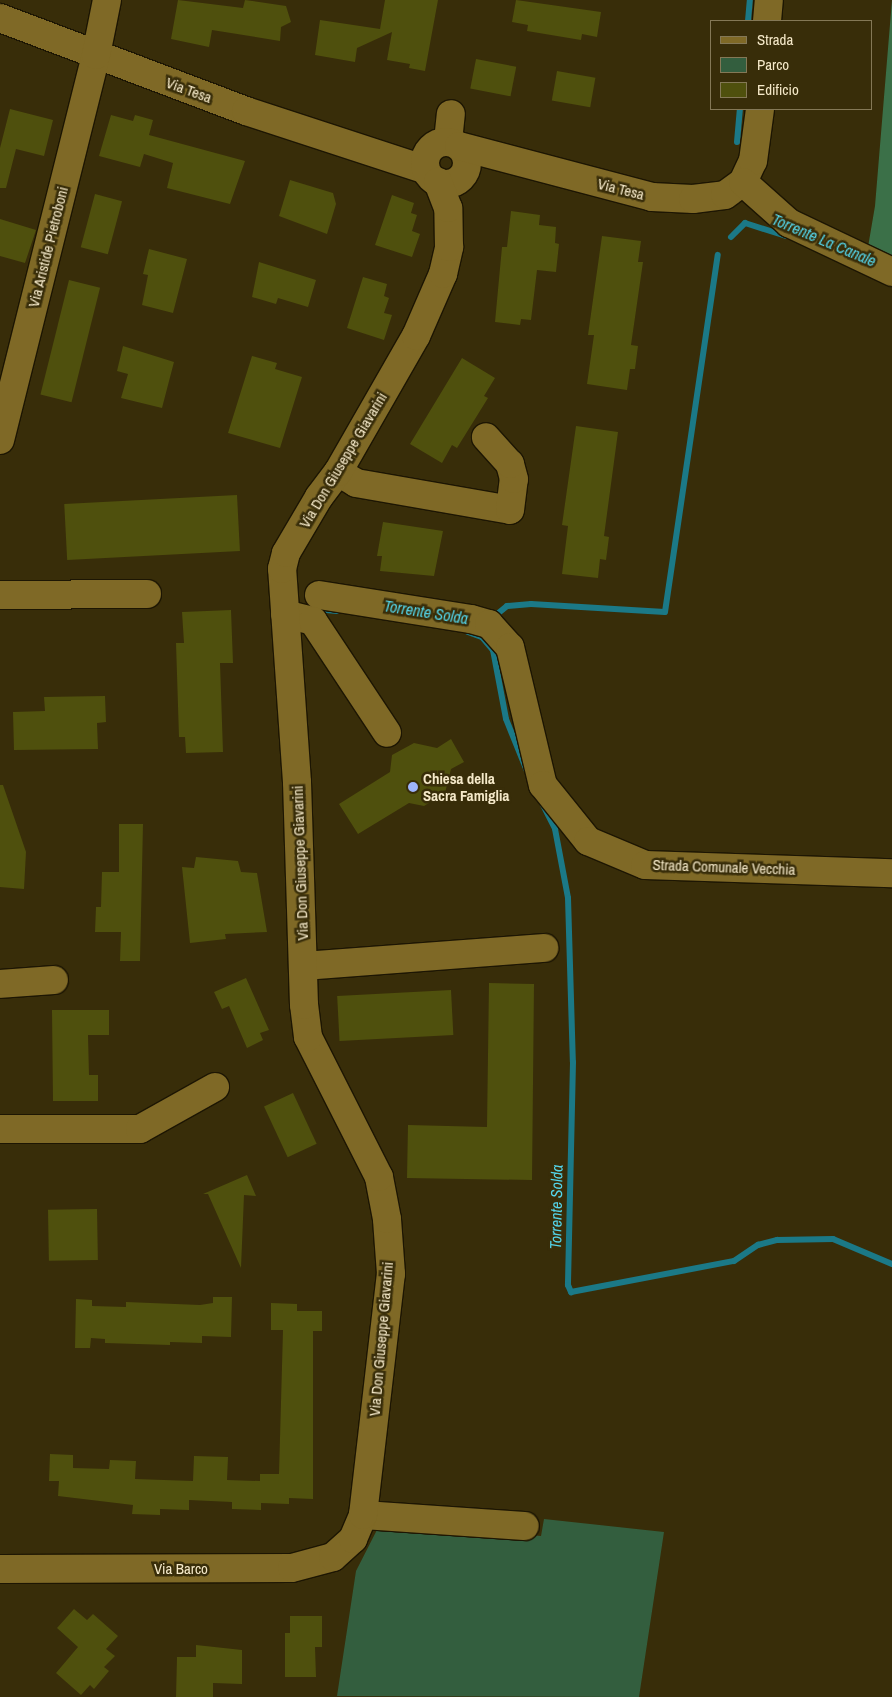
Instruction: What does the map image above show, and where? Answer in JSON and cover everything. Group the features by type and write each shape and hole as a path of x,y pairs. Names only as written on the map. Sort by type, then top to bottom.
{"street":[{"name":"Via Aristide Pietroboni","path":"0,440 96,55 107,0"},
{"path":"767,20 769,0"},
{"name":"Via Tesa","path":"0,18 268,118 381,154 447,162 496,158 652,197 693,199 725,195 743,182"},
{"path":"760,110 753,161 743,182 789,223 892,272"},
{"path":"447,162 451,114"},
{"name":"Via Don Giuseppe Giavarini","path":"358,1527 391,1274 387,1219 379,1177 308,1036 297,782 282,569 286,553 319,497 338,472 416,336 443,274 449,247 447,162"},
{"path":"338,472 356,483 510,510 514,479 510,464 486,437"},
{"path":"0,595 147,594"},
{"name":"Strada Comunale Vecchia","path":"319,595 471,619 489,624 510,647 543,784 588,841 644,864 892,873"},
{"path":"285,614 313,621 387,733"},
{"path":"304,966 544,948"},
{"path":"0,984 54,980"},
{"path":"0,1129 140,1129 215,1087"},
{"path":"358,1527 525,1526"},
{"name":"Via Barco","path":"0,1569 292,1568 333,1557 358,1527"}],"green space":[{"path":"892,0 892,261 868,247 875,206"},
{"path":"544,1519 664,1532 639,1697 337,1696 356,1571 381,1522 541,1536"}],"building":[{"path":"178,0 243,8 245,0 286,6 291,22 281,27 280,41 212,30 209,47 171,39"},
{"path":"385,0 438,0 425,71 409,68 410,64 387,60 392,32 357,48 355,62 315,55 320,20 380,29"},
{"path":"516,0 601,12 597,37 582,34 581,40 527,31 528,25 512,22"},
{"path":"476,59 516,67 511,96 470,88"},
{"path":"557,71 595,78 590,107 552,101"},
{"path":"10,109 53,120 44,156 16,149 6,188 0,188 0,148"},
{"path":"111,115 133,121 135,115 153,120 149,135 245,161 230,204 167,188 173,163 144,154 140,167 99,156"},
{"path":"290,180 333,193 336,204 327,234 279,216"},
{"path":"95,194 122,201 108,254 81,247"},
{"path":"392,195 414,203 411,213 417,215 412,231 420,234 412,257 375,245"},
{"path":"511,211 540,215 539,225 556,227 555,243 559,244 556,272 537,270 531,320 521,319 520,325 495,322 502,247 507,247"},
{"path":"0,219 36,230 25,263 0,256"},
{"path":"602,236 641,241 638,262 643,262 631,345 638,346 635,369 630,369 627,390 587,384 594,335 588,335"},
{"path":"149,249 187,259 173,313 142,305 148,275 143,274"},
{"path":"259,262 316,280 308,307 278,298 276,304 252,297"},
{"path":"363,277 387,284 384,296 389,298 384,313 392,315 384,340 347,328"},
{"path":"69,280 100,288 72,402 40,394"},
{"path":"123,346 174,362 162,408 121,398 128,374 117,371"},
{"path":"252,356 277,363 275,369 302,377 280,448 228,433"},
{"path":"462,358 495,378 484,396 488,398 457,448 452,445 442,463 410,444"},
{"path":"576,426 618,432 604,536 609,537 606,560 600,559 598,578 562,574 568,526 562,525"},
{"path":"237,495 240,551 67,560 64,504"},
{"path":"383,522 443,531 434,576 380,571 382,556 377,556"},
{"path":"231,610 233,663 220,663 223,752 186,753 185,737 179,737 176,643 184,643 182,612"},
{"path":"105,696 106,722 97,723 98,749 14,750 13,712 45,711 44,697"},
{"name":"Chiesa della Sacra Famiglia","path":"451,739 464,762 451,769 445,793 424,806 409,803 358,834 339,804 390,772 392,755 414,743 437,748"},
{"path":"0,785 3,785 26,852 24,889 0,887"},
{"path":"119,824 143,824 140,961 120,961 121,932 95,932 96,907 101,907 102,872 119,872"},
{"path":"196,857 238,861 241,872 257,873 267,932 225,934 226,939 190,943 182,867 194,868"},
{"path":"246,978 269,1030 260,1033 263,1040 247,1048 229,1006 222,1009 214,992"},
{"path":"489,983 534,984 532,1180 407,1178 408,1125 487,1127"},
{"path":"451,990 453,1035 340,1041 337,996"},
{"path":"52,1010 109,1010 109,1035 88,1035 89,1075 98,1075 98,1101 53,1101"},
{"path":"293,1093 317,1144 288,1157 264,1107"},
{"path":"247,1175 256,1196 244,1195 241,1268 208,1194 203,1194"},
{"path":"97,1209 98,1260 49,1261 48,1210"},
{"path":"213,1297 232,1297 231,1337 202,1336 202,1343 170,1342 170,1345 105,1343 105,1339 91,1338 90,1348 75,1348 76,1299 92,1300 92,1306 126,1307 126,1302 200,1305 213,1303"},
{"path":"271,1303 297,1304 297,1311 322,1311 322,1331 313,1331 313,1499 289,1498 289,1504 261,1503 261,1510 232,1509 232,1502 189,1500 189,1510 160,1509 160,1515 132,1514 133,1505 58,1496 59,1481 49,1481 50,1454 73,1455 73,1468 109,1469 110,1460 136,1461 135,1479 193,1481 194,1456 228,1457 227,1480 260,1481 260,1474 279,1474 283,1330 271,1330"},
{"path":"74,1609 87,1620 93,1614 118,1636 106,1649 115,1656 104,1667 109,1671 94,1689 90,1685 81,1695 56,1673 78,1647 57,1628"},
{"path":"290,1616 322,1616 322,1647 315,1647 316,1677 285,1677 285,1633 290,1633"},
{"path":"196,1645 242,1650 242,1684 213,1683 213,1697 176,1697 177,1657 196,1657"}],"waterway":[{"name":"Torrente La Canale","path":"748,20 750,0"},
{"name":"Torrente La Canale","path":"737,142 740,110"},
{"name":"Torrente La Canale","path":"731,237 745,223 786,236"},
{"path":"496,615 507,606 531,604 665,612 718,255"},
{"name":"Torrente Solda","path":"326,610 337,611"},
{"name":"Torrente Solda","path":"468,632 482,637 493,650 506,719 527,771"},
{"name":"Torrente Solda","path":"542,803 555,829 568,898 573,1062 568,1285 571,1292 734,1261 758,1245 777,1240 833,1239 892,1264"}],"place":[{"name":"Chiesa della Sacra Famiglia","path":"413,787"}]}
